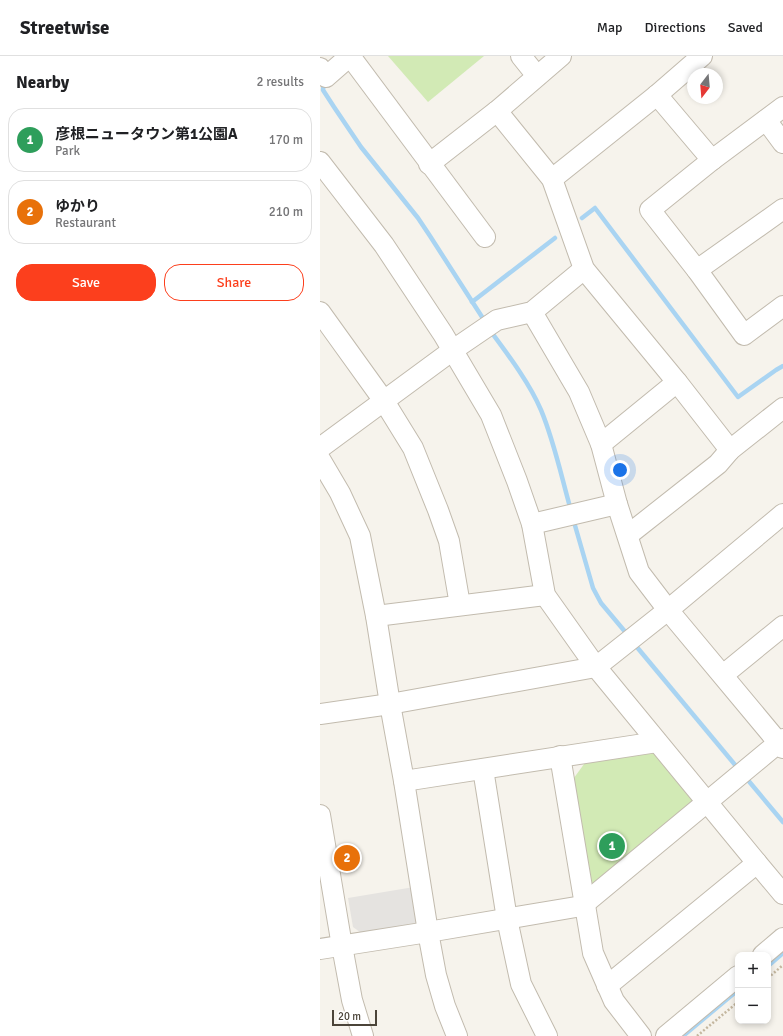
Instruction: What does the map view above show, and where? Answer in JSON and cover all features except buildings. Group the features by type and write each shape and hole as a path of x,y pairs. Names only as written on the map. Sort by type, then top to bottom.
{"street":[{"path":"320,68 326,77 350,56 429,164 485,237"},
{"path":"521,56 537,76"},
{"path":"429,164 497,111 561,56"},
{"path":"552,179 657,95 702,56"},
{"path":"657,95 712,160"},
{"path":"783,107 712,160 650,210 697,270 744,335 783,306"},
{"path":"497,111 552,179 584,269 677,382 730,450"},
{"path":"766,120 783,143"},
{"path":"320,162 384,245 444,334 491,415 518,481 532,524 545,595 596,667 783,894"},
{"path":"697,270 783,209"},
{"path":"320,448 453,350 497,320 532,312 584,269"},
{"path":"320,312 384,401 414,448 449,541 460,605"},
{"path":"320,949 507,919 576,907 584,904 781,743 668,610 639,572 617,504 601,444 579,392 532,312"},
{"path":"601,444 677,382"},
{"path":"628,535 718,464 730,450 783,408"},
{"path":"320,459 340,492 360,536 376,616 436,975 445,1006 457,1036"},
{"path":"532,524 617,504"},
{"path":"320,714 390,704 596,667 668,610 783,514"},
{"path":"376,616 545,595"},
{"path":"723,675 783,626"},
{"path":"404,781 657,742"},
{"path":"560,756 593,953 614,1000 641,1036"},
{"path":"483,769 507,919 521,984 547,1036"},
{"path":"320,814 352,1000 363,1036"},
{"path":"607,986 757,863"},
{"path":"767,952 783,938"},
{"path":"666,1036 735,978"}],"path":[{"path":"771,975 783,965"},
{"path":"697,1036 735,1004"}],"green space":[{"path":"388,56 484,56 428,102"},
{"path":"647,750 658,754 693,795 692,805 593,889 587,887 571,782 587,760"}],"shaded area":[{"path":"414,887 419,919 414,926 364,935 353,927 348,898"}],"waterway":[{"path":"324,82 323,90 334,107 361,147 418,218 484,320"},
{"path":"582,218 595,208 738,397 783,366"},
{"path":"472,302 555,238"},
{"path":"492,333 525,380 541,410 554,446 570,507"},
{"path":"574,522 593,588 601,603 627,634"},
{"path":"636,646 736,766"},
{"path":"747,779 783,822"},
{"path":"771,963 783,953"},
{"path":"683,1036 735,993"}],"place":[{"name":"彦根ニュータウン第1公園A","path":"612,846"},
{"name":"ゆかり","path":"347,858"}]}
